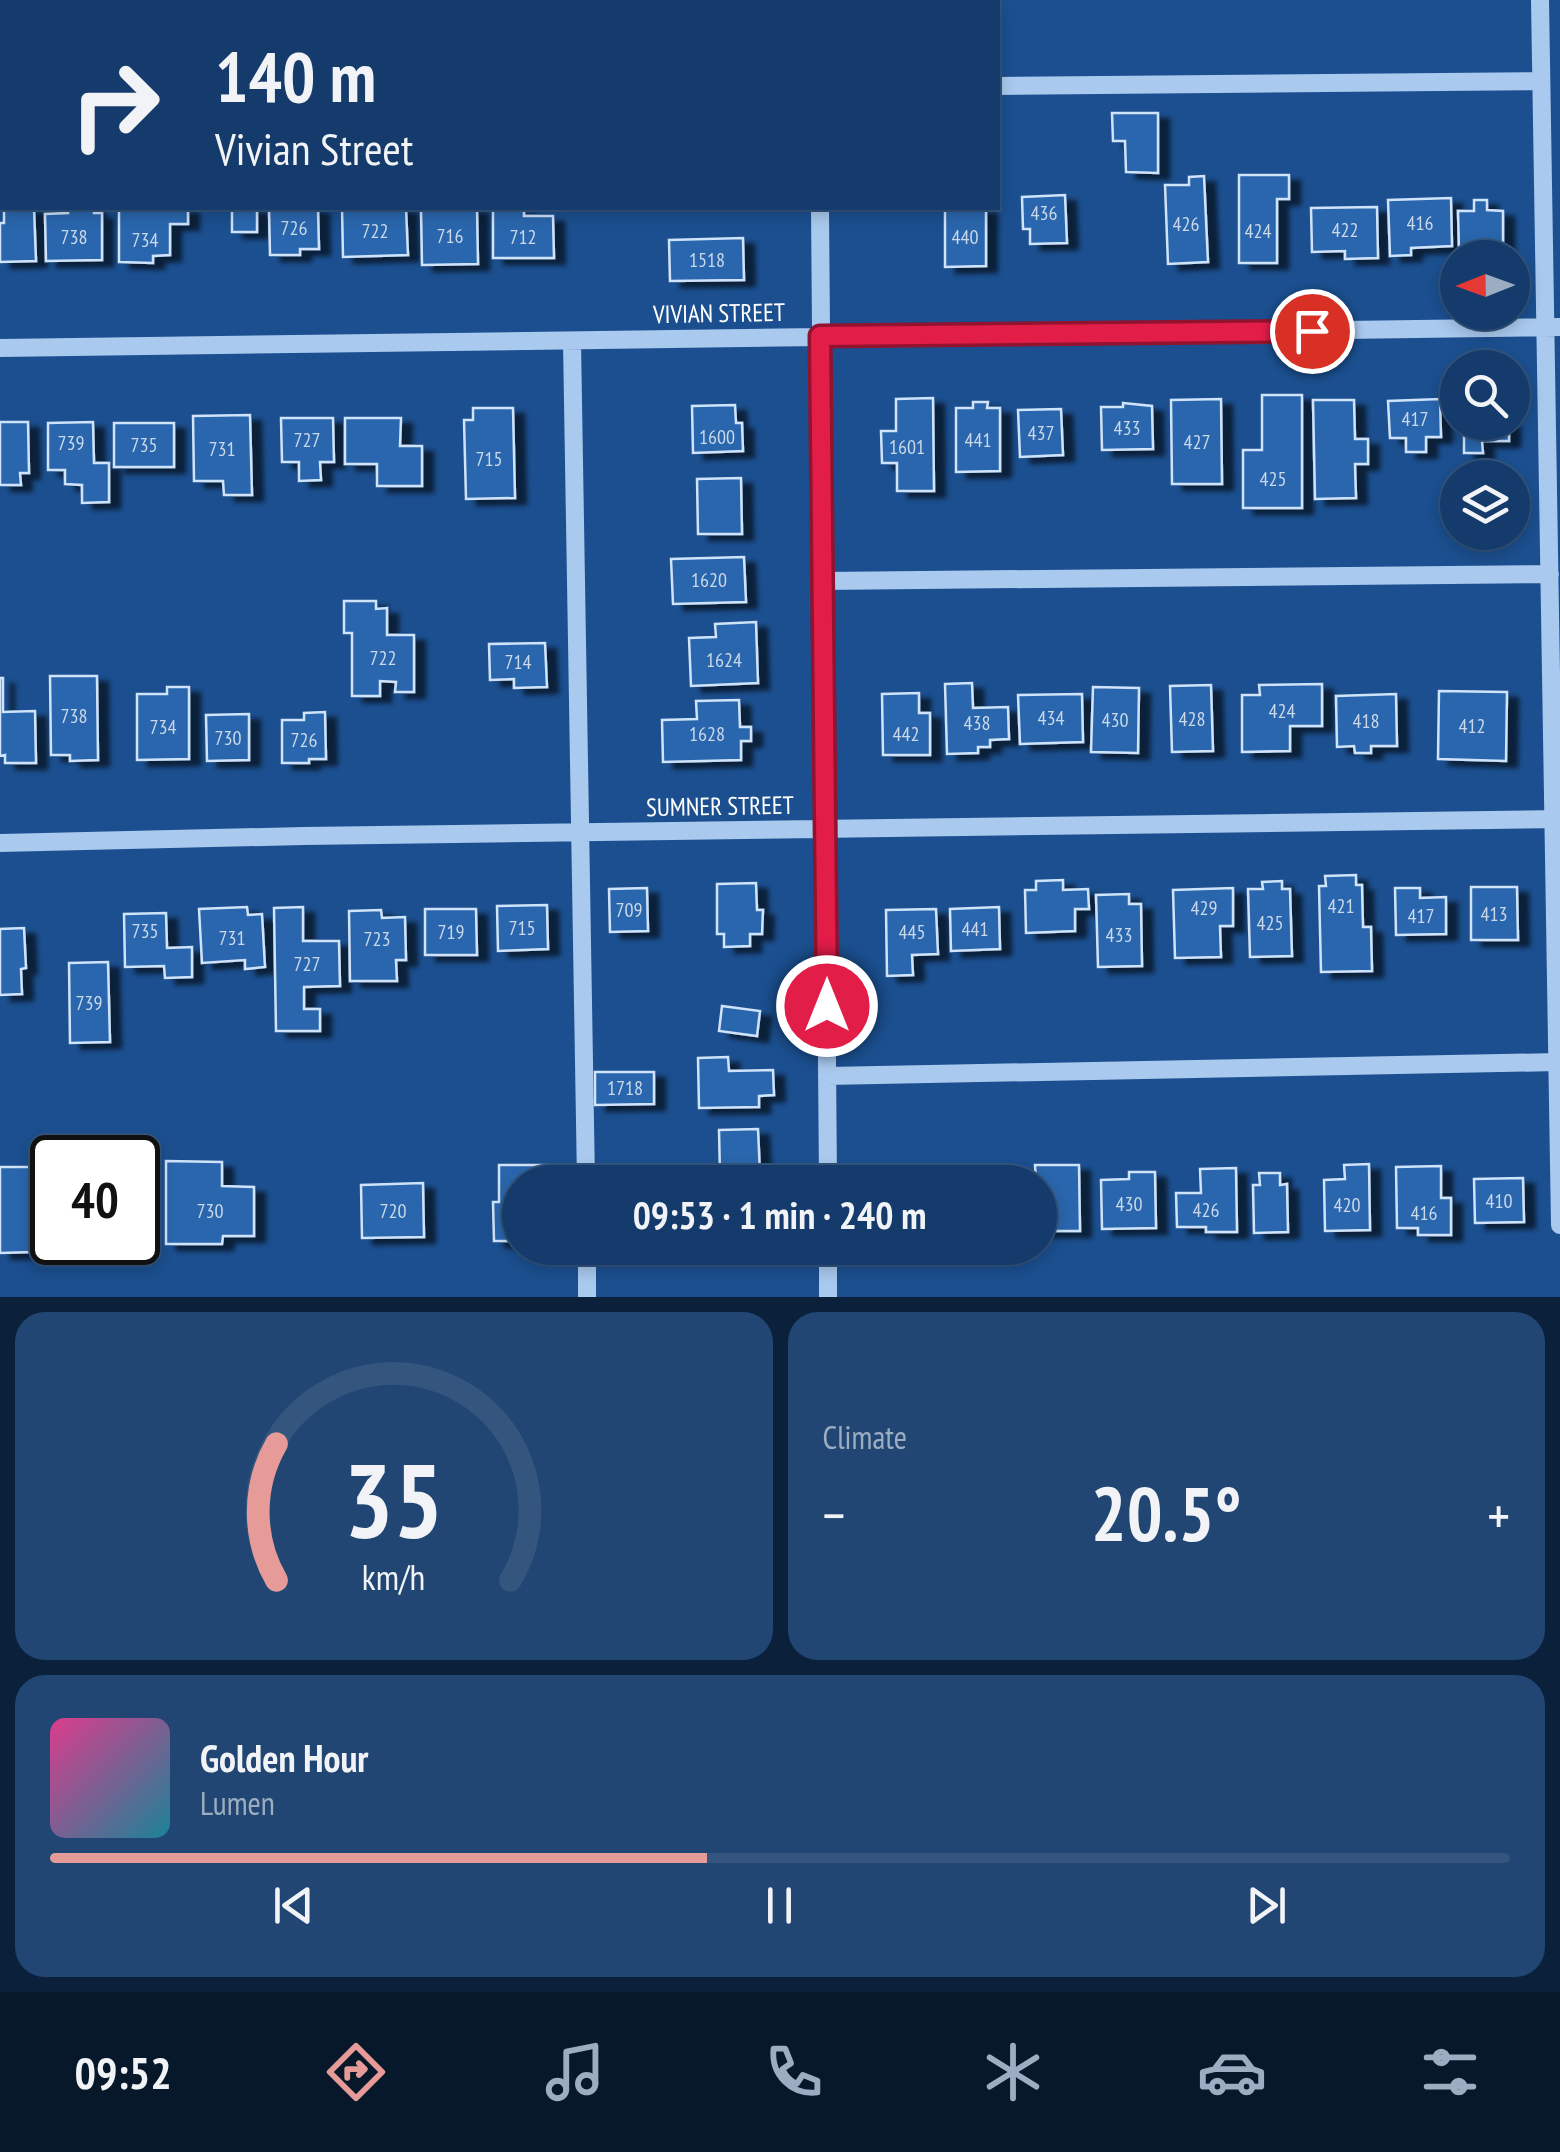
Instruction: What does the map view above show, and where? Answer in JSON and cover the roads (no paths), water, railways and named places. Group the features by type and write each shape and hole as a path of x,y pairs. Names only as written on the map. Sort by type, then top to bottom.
{"street":[{"path":"1540,0 1553,327 1550,574 1557,819 1560,1225"},
{"path":"1000,86 1541,81"},
{"path":"820,210 828,1165"},
{"name":"VIVIAN STREET","path":"0,348 1553,327"},
{"path":"572,342 586,1165"},
{"path":"823,581 1550,574"},
{"name":"SUMNER STREET","path":"0,843 1557,819"},
{"path":"827,1076 1558,1062"},
{"path":"587,1265 588,1297"},
{"path":"828,1265 828,1297"}]}
